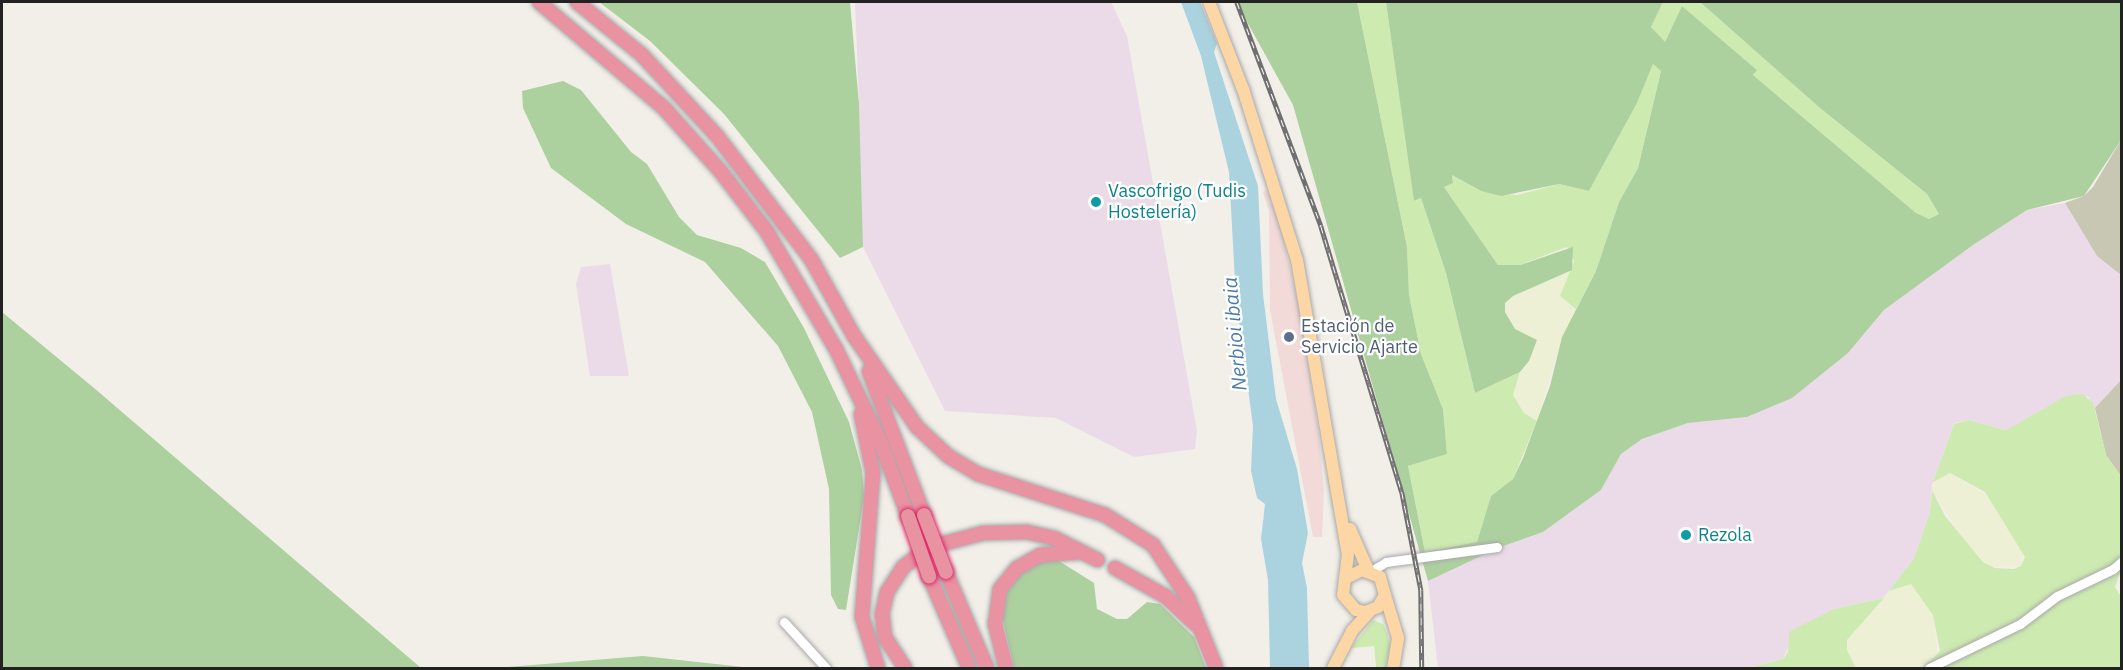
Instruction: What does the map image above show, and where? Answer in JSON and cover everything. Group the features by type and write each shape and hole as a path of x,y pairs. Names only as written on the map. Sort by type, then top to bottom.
{"highway":[{"path":"539,2 648,93 721,172 801,284 854,386 908,516 929,576 969,669"},
{"path":"578,2 642,55 681,93 784,222 905,414 948,456 1004,484 1105,515 1153,545 1177,576 1203,632 1216,669"},
{"path":"854,336 946,572 987,669"},
{"path":"854,386 873,473 861,606 865,636 878,669"},
{"path":"905,669 885,637 882,614 886,592 899,572 930,547 983,532 1028,532 1054,538 1095,559 1068,552 1040,555 1008,576 995,607 998,639 1006,669"},
{"path":"1115,568 1170,600 1203,632"}],"main road":[{"path":"1209,2 1243,88 1288,224 1349,561 1348,577 1343,589 1348,628 1342,651"},
{"path":"1339,497 1370,571 1382,580 1384,595 1398,638 1393,669"},
{"path":"1348,577 1370,571"},
{"path":"1333,669 1352,631 1384,595"},
{"path":"1345,601 1356,610 1372,610 1392,618"}],"street":[{"path":"1370,571 1395,561 1497,547"},
{"path":"1382,580 1388,565 1395,561"},
{"path":"1929,669 2020,624 2057,596 2121,561"},
{"path":"784,622 826,669"}],"shaded area":[{"path":"855,2 1111,2 1127,36 1197,431 1195,449 1134,457 1056,418 945,411 863,247 854,144 859,104"},
{"path":"2121,140 2121,275 2097,256 2065,203 2084,196 2093,187"},
{"name":"Estación de Servicio Ajarte","path":"1267,190 1282,234 1299,306 1319,435 1324,492 1322,537 1313,537 1270,310 1269,211 1263,192"},
{"path":"2065,203 2097,256 2121,275 2121,380 2095,408 2088,396 2006,430 1968,420 1954,423 1932,485 1930,512 1914,558 1884,598 1834,609 1789,645 1783,659 1748,668 1438,668 1428,581 1498,548 1543,532 1601,490 1621,454 1642,439 1688,423 1747,417 1848,353 1884,310 1973,245 2027,210"},
{"path":"610,264 629,376 590,376 576,284 581,267"},
{"path":"1572,270 1560,296 1576,309 1562,337 1537,421 1524,413 1513,395 1523,367 1523,336 1515,329 1505,312 1505,303 1513,296"},
{"path":"2121,380 2121,476 2106,455 2095,408"},
{"path":"1950,473 1991,498 2023,550 2021,566 1991,567 1965,542 1932,490 1935,479"},
{"path":"1911,584 1933,615 1938,656 1923,668 1856,668 1847,650 1848,638 1889,591"}],"green space":[{"path":"599,2 850,2 859,104 863,247 840,258 724,114 650,41"},
{"path":"1236,2 1357,2 1407,247 1409,295 1421,354 1443,409 1447,454 1408,466 1425,552 1477,542 1491,496 1513,479 1550,386 1562,337 1596,271 1619,202 1638,168 1661,71 1653,64 1637,103 1589,191 1559,184 1501,196 1481,191 1452,175 1453,183 1444,187 1498,265 1520,265 1573,247 1572,270 1513,296 1505,303 1505,312 1515,329 1537,340 1529,361 1520,372 1475,393 1446,273 1421,198 1414,201 1386,2 1663,2 1651,27 1665,42 1682,6 1757,70 1753,75 1916,213 1929,219 1939,214 1927,194 1820,108 1700,2 2121,2 2121,140 2084,196 2027,210 1973,245 1884,310 1848,353 1792,398 1747,417 1688,423 1642,439 1621,454 1601,490 1543,532 1498,548 1428,581 1293,105"},
{"path":"1357,2 1386,2 1415,201 1421,198 1446,273 1475,393 1520,372 1513,395 1524,413 1537,421 1513,479 1491,496 1477,542 1425,552 1408,466 1447,454 1443,409 1421,354 1409,295 1407,247"},
{"path":"1663,2 1700,2 1820,108 1927,194 1939,214 1929,219 1916,213 1753,75 1757,70 1682,6 1665,42 1662,40 1651,27"},
{"path":"1653,64 1661,71 1638,168 1619,202 1596,271 1576,309 1560,296 1574,261 1567,247 1520,265 1498,265 1444,187 1453,183 1452,175 1481,191 1517,195 1559,184 1589,191 1637,103"},
{"path":"563,81 581,90 631,152 647,164 679,217 697,235 741,248 765,262 804,328 849,422 862,470 864,497 846,610 838,609 831,595 829,489 812,412 778,346 705,262 626,224 551,168 523,108 522,91"},
{"path":"2,312 94,388 421,668 2,668"},
{"path":"2082,394 2093,402 2106,455 2121,476 2121,571 2115,587 2121,596 2121,668 1923,668 1940,651 1933,615 1911,584 1889,591 1914,558 1930,512 1932,490 1945,516 1983,562 1995,568 2014,569 2021,566 2025,557 1985,492 1950,473 1933,482 1954,424 1968,420 2006,430 2066,396"},
{"path":"1044,561 1059,561 1094,583 1097,609 1117,619 1127,619 1147,602 1160,604 1194,637 1206,668 1014,668 1000,608 1005,587 1028,567"},
{"path":"1884,598 1847,640 1847,650 1856,668 1748,668 1783,659 1788,652 1789,632 1834,609"},
{"path":"1373,620 1383,624 1387,632 1390,646 1386,668 1373,668 1376,667 1374,646 1351,648"},
{"path":"643,656 752,668 496,668"}],"water":[{"path":"1181,2 1200,2 1217,43 1214,52 1258,186 1263,294 1276,399 1297,469 1308,533 1302,563 1307,588 1309,668 1270,668 1268,580 1261,539 1265,504 1257,498 1251,471 1253,426 1236,299 1229,172 1201,56"}],"railway":[{"path":"1237,2 1321,226 1402,492 1421,590 1422,668"}],"place":[{"name":"Vascofrigo (Tudis Hostelería)","path":"1096,202"},
{"name":"Estación de Servicio Ajarte","path":"1289,337"},
{"name":"Rezola","path":"1686,535"}],"water label":[{"name":"Nerbioi ibaia","path":"1234,334"}]}
